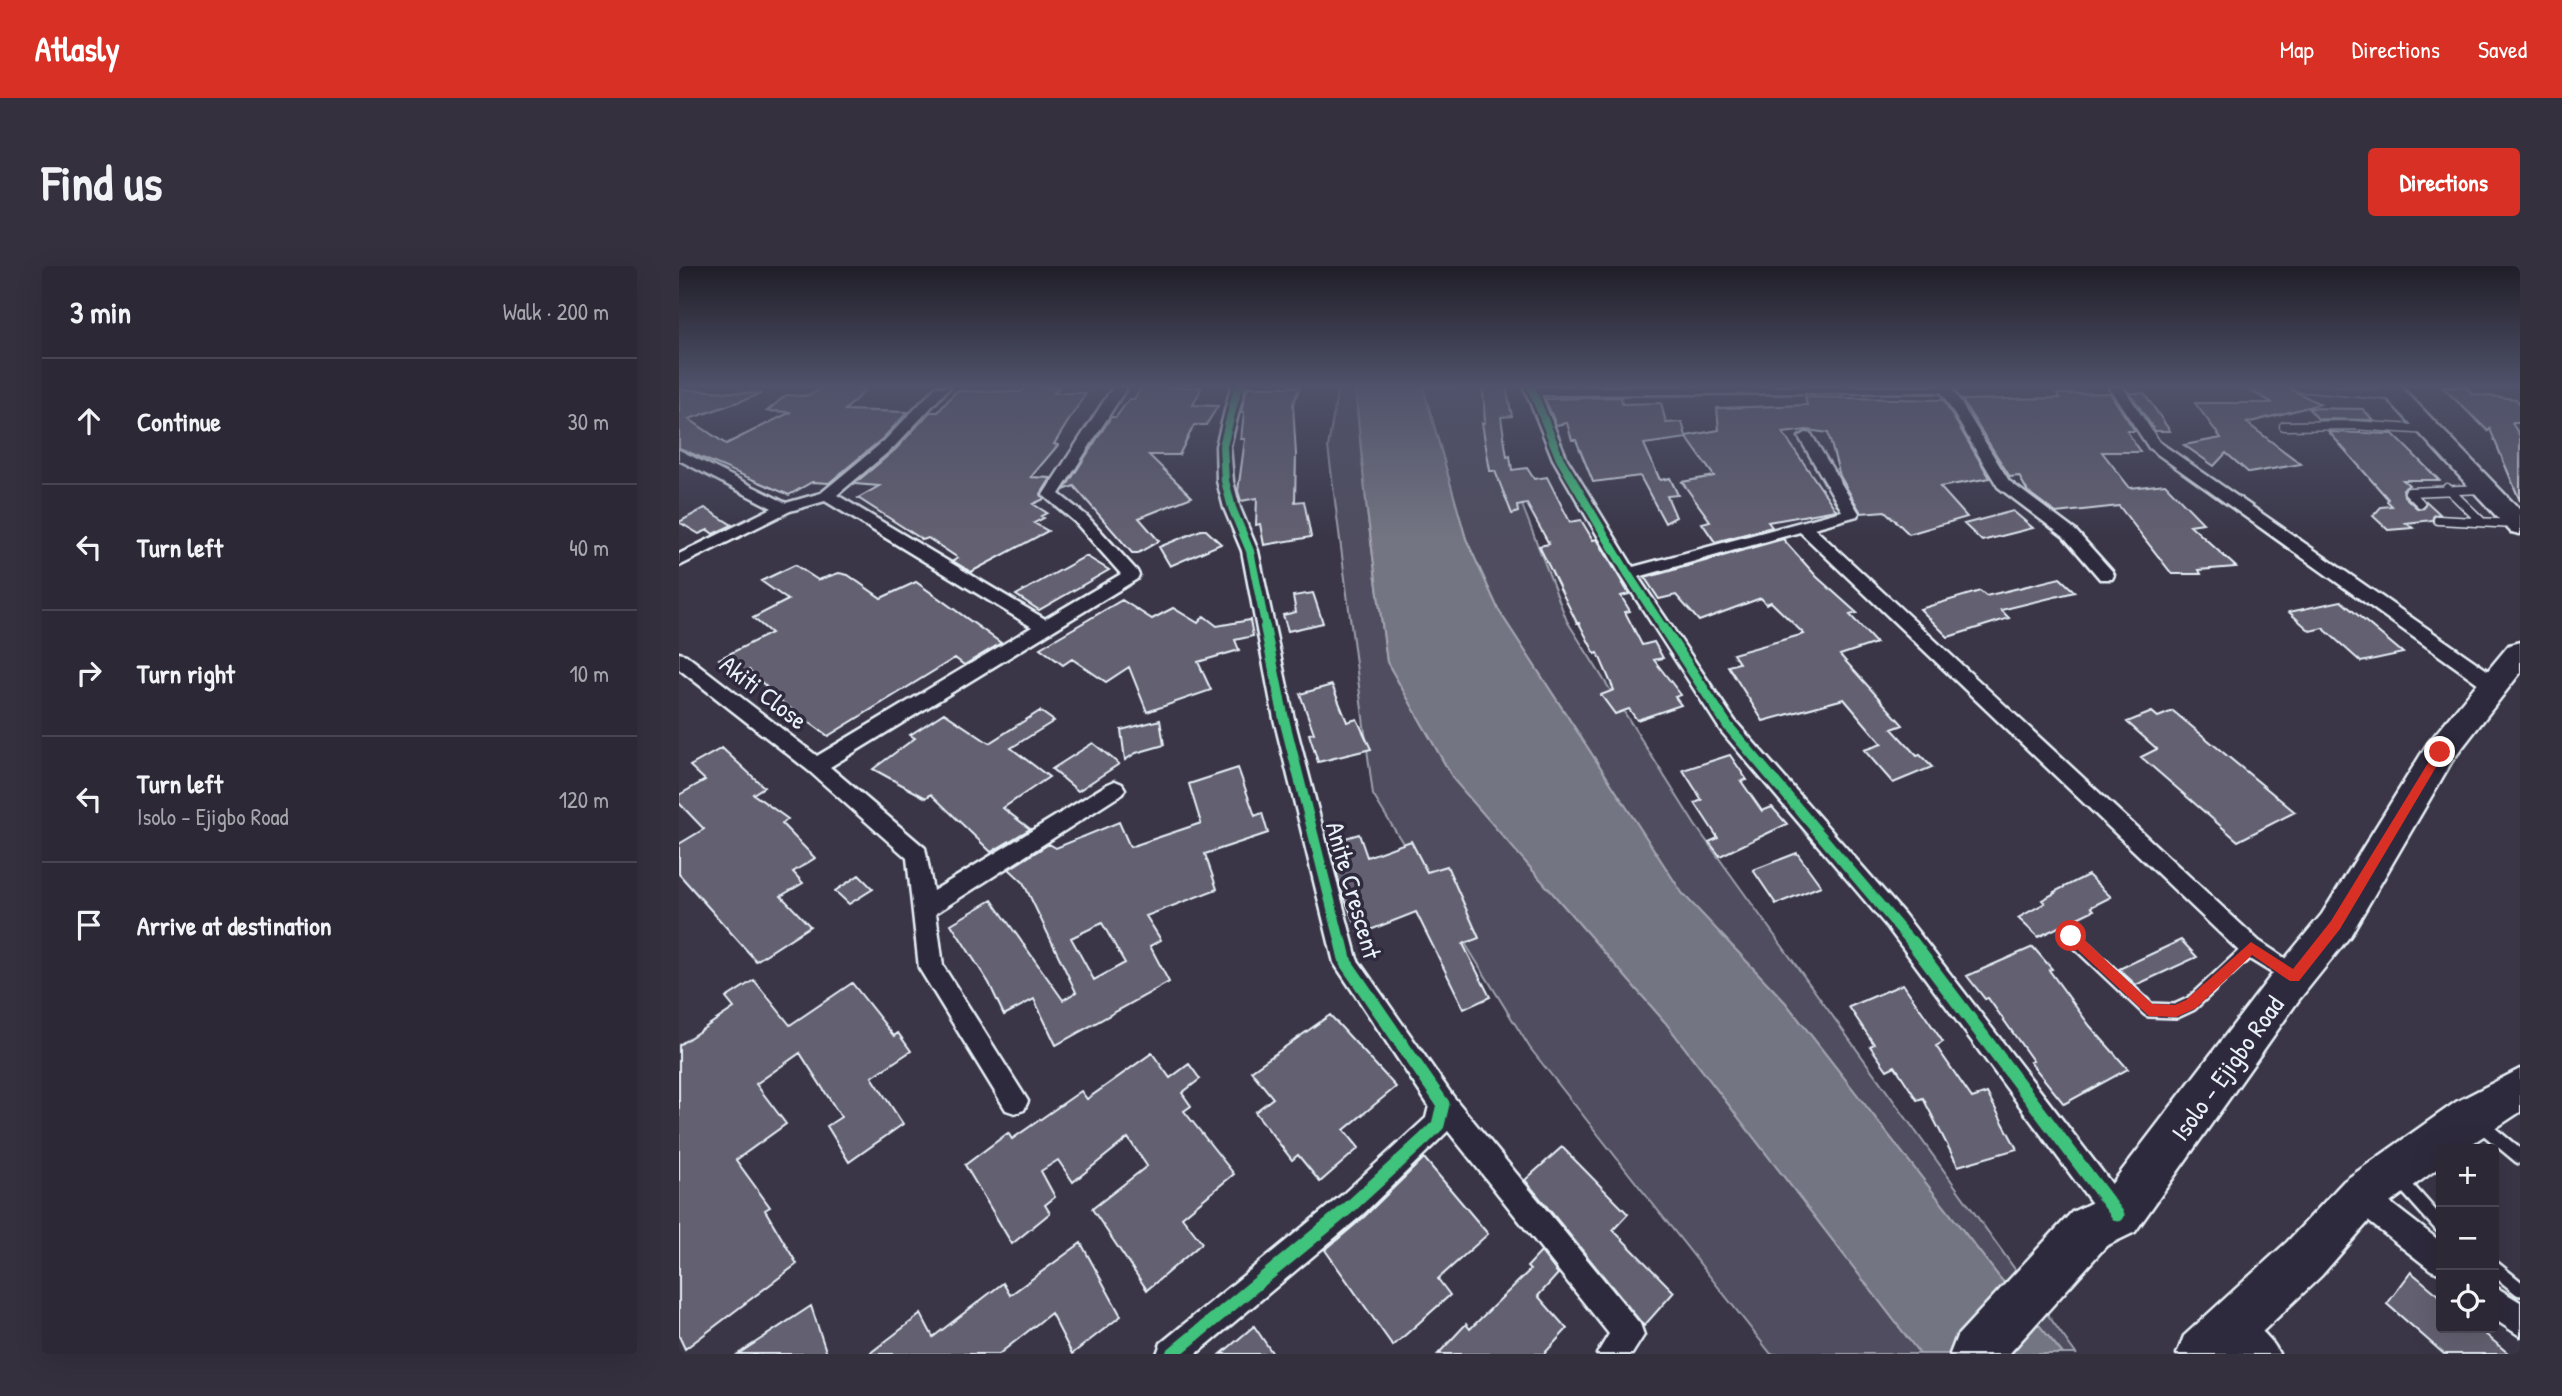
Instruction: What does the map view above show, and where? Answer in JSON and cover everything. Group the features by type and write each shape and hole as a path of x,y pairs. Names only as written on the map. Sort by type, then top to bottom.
{"main road":[{"path":"2437,438 2519,525"},
{"path":"2457,438 2511,483"},
{"name":"Isolo - Ejigbo Road","path":"1975,1354 2104,1222 2336,925 2440,752 2520,652"},
{"path":"2226,1346 2304,1259 2377,1185 2472,1117 2520,1089"}],"street":[{"path":"679,561 784,508 827,496 895,438"},
{"path":"816,766 1131,575 1081,519 1051,495 1086,438"},
{"name":"Anite Crescent","path":"1225,438 1225,481 1231,508 1250,551 1284,719 1346,963 1443,1104 1629,1335 1612,1354"},
{"path":"1552,438 1560,459 1627,574 1728,726 1896,921 2104,1222"},
{"path":"1627,574 1851,513 1806,438"},
{"path":"1975,438 2003,484 2070,534 2106,575"},
{"path":"2149,438 2154,445 2493,684"},
{"path":"679,454 784,508"},
{"path":"827,496 1044,626"},
{"path":"1804,527 2251,948 2295,977"},
{"name":"Akiti Close","path":"679,659 816,766 916,854 931,968 1015,1101"},
{"path":"923,909 1115,789"},
{"path":"1172,1354 1352,1205 1424,1139 1438,1125 1443,1104"},
{"path":"2377,1185 2436,1254"},
{"path":"2499,1305 2520,1321"}],"lane":[{"path":"2420,503 2409,492 2447,488 2484,489"},
{"path":"2447,488 2481,522"},
{"path":"2438,520 2519,525"},
{"path":"2071,936 2149,1010 2162,1011 2176,1011 2191,1004 2251,948"},
{"path":"2472,1117 2520,1157"},
{"path":"2377,1185 2436,1223"},
{"path":"2496,1270 2520,1289"}],"shaded area":[{"path":"1330,438 1360,438 1387,662 1454,780 1665,1022 1920,1354 1771,1354 1530,1048 1373,795 1328,447"},
{"path":"1437,438 1496,438 1567,621 1695,825 2076,1354 2063,1354 2000,1278 1785,1002 1682,893 1499,611 1466,539"}],"water":[{"path":"1360,438 1437,438 1466,539 1499,611 1682,893 1785,1002 2000,1278 2063,1354 1920,1354 1665,1022 1454,780 1387,662"}],"building":[{"path":"679,438 717,438 726,444 739,438 883,438 829,483 812,482 789,495 679,448"},
{"path":"906,438 1058,438 1054,444 1058,445 1031,477 1051,478 1041,494 1044,499 1033,504 1047,513 1041,516 1044,518 1034,523 1048,531 971,572 953,561 958,558 928,538 923,540 858,498 879,486 854,484"},
{"path":"1098,438 1188,438 1179,455 1149,455 1192,497 1139,518 1159,541 1138,553 1132,553 1074,486 1064,490"},
{"path":"1295,438 1295,502 1304,501 1311,537 1264,545 1260,524 1256,525 1257,498 1241,501 1238,491 1245,439 1241,439"},
{"path":"1484,438 1504,438 1512,470 1527,468 1534,479 1547,477 1570,522 1581,520 1593,540 1597,539 1629,594 1621,596 1630,611 1625,612 1642,645 1654,642 1663,658 1654,660 1681,695 1675,697 1681,705 1637,720 1629,709 1615,714 1601,695 1614,690 1598,653 1595,654 1577,623 1539,546 1549,544 1527,504 1517,506 1518,512 1512,514 1495,471 1490,471"},
{"path":"1571,438 1786,438 1836,510 1768,522 1772,527 1715,542 1702,523 1710,521 1682,482 1714,476 1687,438 1644,444 1660,480 1670,478 1678,495 1667,496 1676,517 1665,523 1640,476 1593,482 1576,440"},
{"path":"1829,438 1966,438 1990,478 1940,487 1967,517 1909,534 1885,511 1861,513 1840,476"},
{"path":"1986,438 2131,438 2140,452 2102,452 2130,488 2165,484 2203,523 2190,525 2236,567 2199,570 2201,574 2172,574 2119,506 2056,513 2028,492 2019,476 2010,477"},
{"path":"2221,438 2266,438 2301,464 2249,473 2226,453 2214,466 2184,445"},
{"path":"2334,438 2397,438 2439,480 2403,480 2409,485 2403,489 2404,496 2418,509 2424,508 2426,501 2440,514 2434,515 2432,520 2406,523 2413,528 2388,530 2373,516 2381,507 2392,506"},
{"path":"2494,438 2520,438 2520,501"},
{"path":"705,508 732,525 713,534 708,530 699,534 679,522"},
{"path":"2013,511 2033,528 1982,541 1964,524"},
{"path":"1206,530 1221,544 1170,566 1159,547"},
{"path":"1783,539 1817,577 1857,613 1850,615 1876,643 1840,655 1903,725 1892,729 1917,756 1920,755 1932,767 1893,783 1864,750 1882,744 1844,699 1763,721 1728,666 1739,663 1733,654 1804,634 1771,602 1766,604 1761,598 1699,621 1676,595 1659,599 1645,578"},
{"path":"1086,556 1109,570 1039,610 1016,595"},
{"path":"795,565 818,580 839,573 848,575 881,598 916,582 1001,643 964,665 955,658 828,736 783,703 749,670 738,676 719,659 771,633 753,618 788,600 761,581"},
{"path":"2060,578 2075,592 2001,610 2009,618 1948,637 1920,609 1980,591 1986,596"},
{"path":"1313,593 1323,623 1288,631 1283,615 1296,612 1293,596"},
{"path":"1122,600 1152,619 1173,608 1198,623 1204,616 1217,626 1250,620 1253,636 1235,640 1239,650 1198,662 1211,690 1147,712 1129,667 1106,682 1072,659 1063,665 1040,648"},
{"path":"2341,601 2403,653 2361,662 2323,628 2310,631 2289,612"},
{"path":"1332,685 1347,722 1357,719 1371,749 1318,762 1309,734 1314,733 1300,694"},
{"path":"1040,711 1054,721 1011,748 1049,777 1003,808 1030,829 991,852 931,794 926,798 873,769 915,738 910,735 944,713 989,743"},
{"path":"2173,711 2295,812 2238,841 2141,757 2157,749 2127,722 2152,712 2158,717"},
{"path":"1160,720 1164,745 1136,753 1125,760 1121,730"},
{"path":"1093,743 1119,764 1078,791 1052,769"},
{"path":"722,748 764,787 753,794 788,819 782,824 815,858 793,872 803,883 781,896 810,926 756,961 679,874 679,844 704,829 679,803 679,795 705,780 690,766"},
{"path":"1730,755 1747,780 1741,781 1762,811 1772,807 1787,824 1720,856 1709,842 1718,838 1695,803 1702,800 1683,770"},
{"path":"1238,768 1255,816 1262,813 1268,833 1205,854 1217,889 1146,916 1161,940 1150,946 1169,982 1056,1045 1034,999 1004,1015 989,983 951,924 992,900 1063,1000 1076,992 1023,882 1009,869 1049,844 1056,848 1119,822 1130,847 1201,823 1189,784","holes":["1102,923 1125,963 1094,980 1071,938"]},
{"path":"1359,834 1367,857 1411,841 1427,872 1447,866 1479,938 1463,944 1490,997 1464,1009 1416,912 1360,934 1342,893 1329,843"},
{"path":"1797,853 1821,886 1776,904 1753,870"},
{"path":"859,875 873,889 849,904 835,891"},
{"path":"2088,875 2111,897 2091,907 2094,910 2038,937 2018,918 2045,903 2042,900 2054,892"},
{"path":"2181,940 2197,957 2136,985 2119,969"},
{"path":"2033,947 2052,969 2049,970 2090,1026 2128,1069 2064,1104 2030,1062 2033,1061 1988,998 1985,999 1967,976"},
{"path":"754,980 790,1025 852,983 894,1036 898,1033 911,1051 872,1077 903,1124 849,1162 827,1126 841,1117 800,1053 756,1084 786,1124 736,1160 770,1207 765,1210 797,1264 685,1349 679,1336 679,1045 734,1008 726,998"},
{"path":"1903,984 1943,1042 1936,1046 1972,1098 1987,1093 2017,1149 1958,1166 1923,1098 1917,1100 1895,1066 1887,1070 1870,1046 1874,1044 1849,1007"},
{"path":"1330,1015 1396,1087 1344,1130 1359,1148 1320,1182 1298,1155 1292,1160 1255,1112 1273,1098 1251,1071"},
{"path":"1152,1053 1170,1078 1189,1064 1200,1079 1182,1093 1191,1106 1184,1111 1234,1174 1182,1217 1202,1243 1147,1290 1092,1209 1147,1166 1128,1138 1073,1182 1058,1160 1041,1171 1055,1197 1045,1205 1050,1213 1012,1244 965,1165 1008,1133 1012,1139 1081,1091 1087,1099"},
{"path":"1562,1147 1628,1214 1613,1230 1674,1292 1644,1326 1525,1180"},
{"path":"1424,1158 1488,1234 1438,1279 1450,1295 1393,1346 1325,1250 1364,1217"},
{"path":"1081,1243 1121,1316 1072,1354 1051,1313 999,1354 869,1354 921,1314 933,1337 1003,1283 1010,1295"},
{"path":"1541,1252 1558,1274 1538,1296 1567,1329 1544,1354 1438,1354 1466,1324 1470,1329 1530,1270 1527,1267"},
{"path":"2411,1272 2436,1293 2436,1333 2484,1333 2509,1354 2444,1354 2387,1304"},
{"path":"811,1306 827,1354 738,1354"},
{"path":"1254,1326 1273,1354 1221,1354"}],"cycle path":[{"path":"1172,1354 1352,1205 1424,1139 1438,1125 1443,1104 1346,963 1284,719 1250,551 1232,508 1225,481 1225,438"},
{"path":"1551,438 1560,459 1628,574 1728,726 1896,921 2118,1215"}],"route":[{"path":"2071,936 2149,1010 2176,1011 2191,1004 2251,948 2295,977 2336,925 2440,752"}]}
